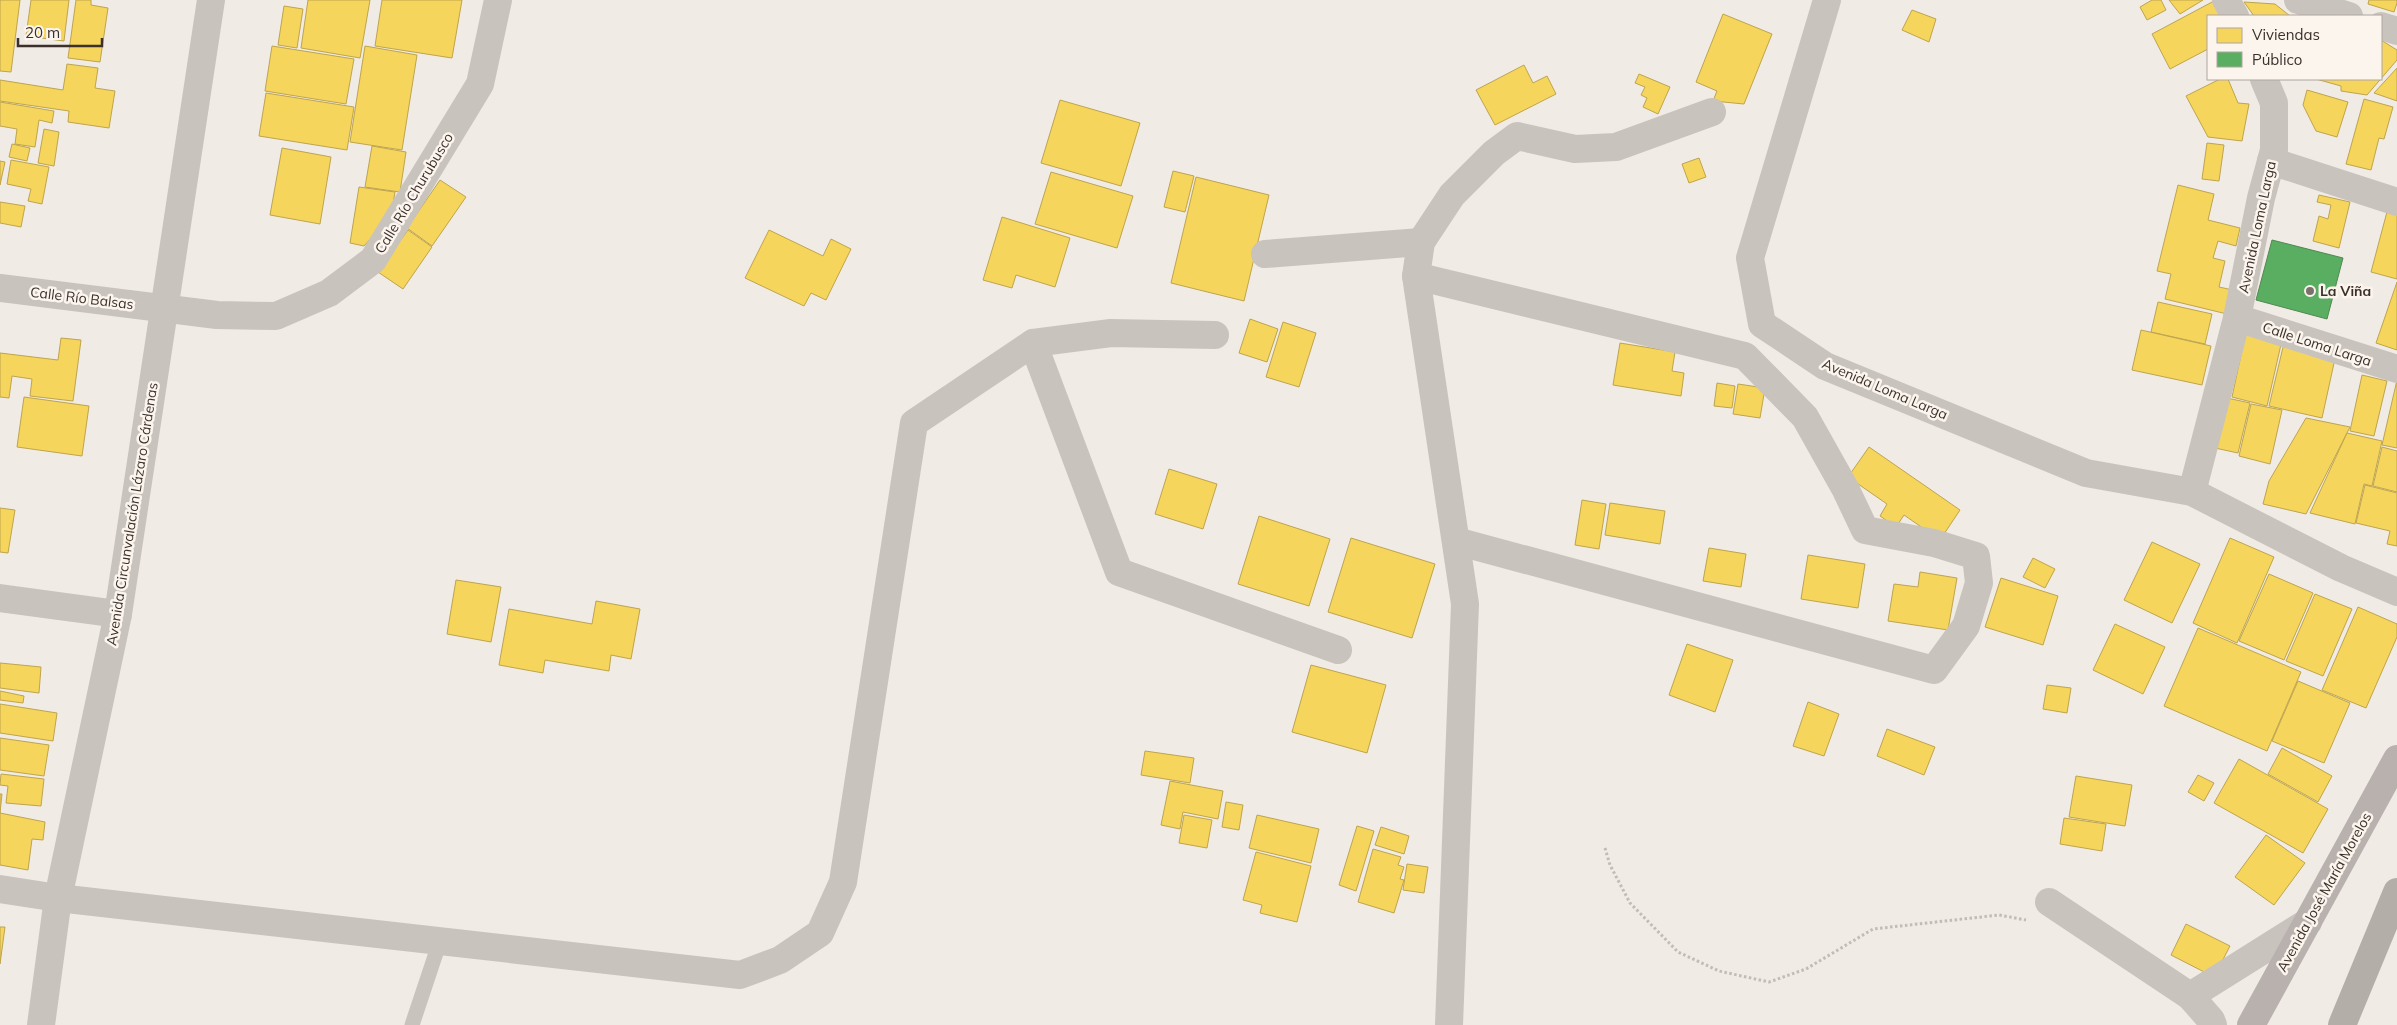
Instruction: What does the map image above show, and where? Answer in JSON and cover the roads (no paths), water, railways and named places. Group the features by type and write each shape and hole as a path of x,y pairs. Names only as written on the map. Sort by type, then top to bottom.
{"highway":[{"path":"2342,1025 2397,892"}],"main road":[{"name":"Avenida José María Morelos","path":"2251,1025 2397,759"}],"street":[{"name":"Avenida Circunvalación Lázaro Cárdenas","path":"41,1025 58,898 118,614 211,0"},
{"name":"Calle Río Churubusco","path":"164,309 217,315 276,316 329,293 373,260 480,84 498,0"},
{"name":"Avenida Loma Larga","path":"1826,0 1750,258 1762,324 1825,366 2086,473 2192,492 2341,568 2397,592"},
{"path":"2226,0 2234,15"},
{"path":"2298,0 2346,15"},
{"path":"2382,26 2397,31"},
{"name":"Avenida Loma Larga","path":"2192,492 2237,318 2261,198 2274,150 2274,103 2264,80"},
{"path":"1449,1025 1465,604 1416,276 1421,242 1452,194 1494,153 1517,136 1575,150 1616,147 1712,112"},
{"path":"2271,161 2397,202"},
{"path":"1265,254 1421,242"},
{"path":"1416,276 1745,356 1805,417 1846,490 1865,530 1934,543 1976,556 1979,583 1966,626 1934,670 1456,541"},
{"name":"Calle Río Balsas","path":"0,288 164,309"},
{"name":"Calle Loma Larga","path":"2237,318 2397,369"},
{"path":"0,889 58,898 740,975 780,960 820,933 843,882 914,423 1033,343 1110,333 1215,335"},
{"path":"1033,343 1119,572 1338,650"},
{"path":"0,598 118,614"},
{"path":"2042,912 2190,996 2212,1020 2213,1025"},
{"path":"2190,996 2308,922"}],"lane":[{"path":"412,1025 440,941"}],"place":[{"name":"La Viña","path":"2310,291"}]}
